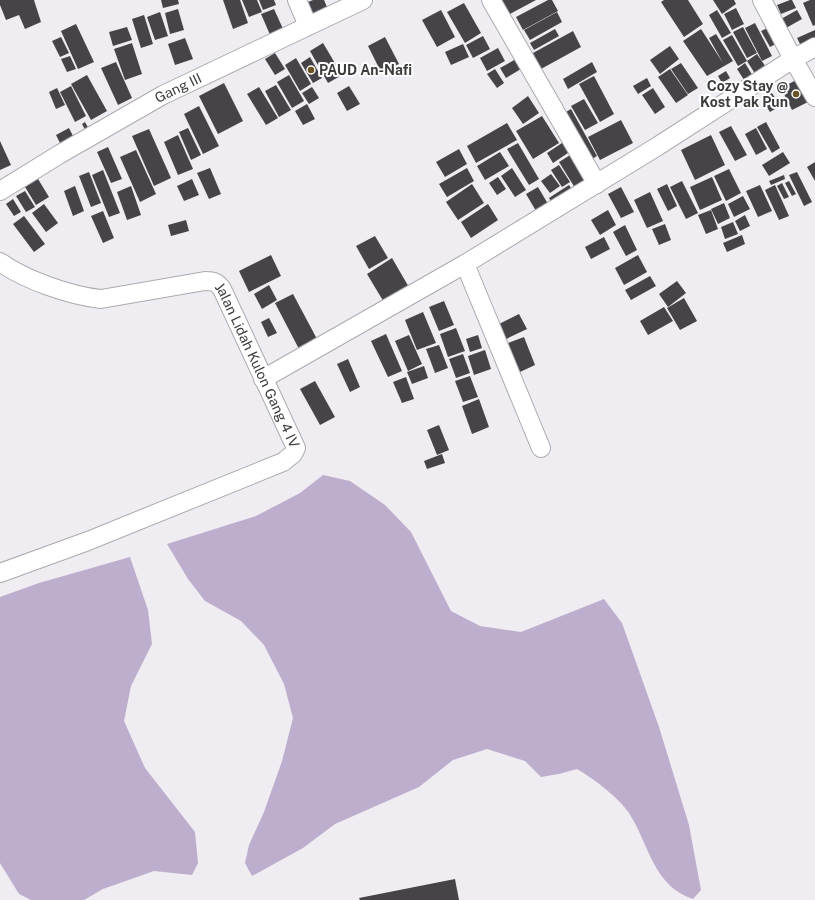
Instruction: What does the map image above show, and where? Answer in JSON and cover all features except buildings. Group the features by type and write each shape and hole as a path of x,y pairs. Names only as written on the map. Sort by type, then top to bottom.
{"street":[{"path":"297,0 308,26"},
{"name":"Gang III","path":"0,191 60,154 163,95 364,0"},
{"path":"491,0 597,184"},
{"path":"762,0 792,59 815,97"},
{"path":"263,379 465,264 597,184 792,59 815,47"},
{"name":"Jalan Lidah Kulon Gang 4 IV","path":"0,262 45,284 85,297 102,299 205,281 218,283 296,448 293,454 283,462 88,541 0,573"},
{"path":"465,264 541,448"}],"shaded area":[{"path":"323,475 350,481 385,505 411,532 451,611 480,626 521,632 604,599 622,623 659,727 689,825 701,890 693,899 680,893 660,874 629,813 619,801 598,783 577,769 541,777 525,761 487,749 453,760 419,787 335,824 303,848 252,876 245,863 249,845 264,812 282,761 293,718 284,684 264,645 241,621 205,601 188,579 167,544 256,516 300,493"},
{"path":"130,557 148,610 152,644 131,686 124,721 145,768 195,832 198,863 192,875 154,871 103,889 84,900 31,900 19,894 0,863 0,597 39,583"}],"place":[{"name":"PAUD An-Nafi","path":"311,70"},
{"name":"Cozy Stay @ Kost Pak Pun","path":"796,94"}]}
